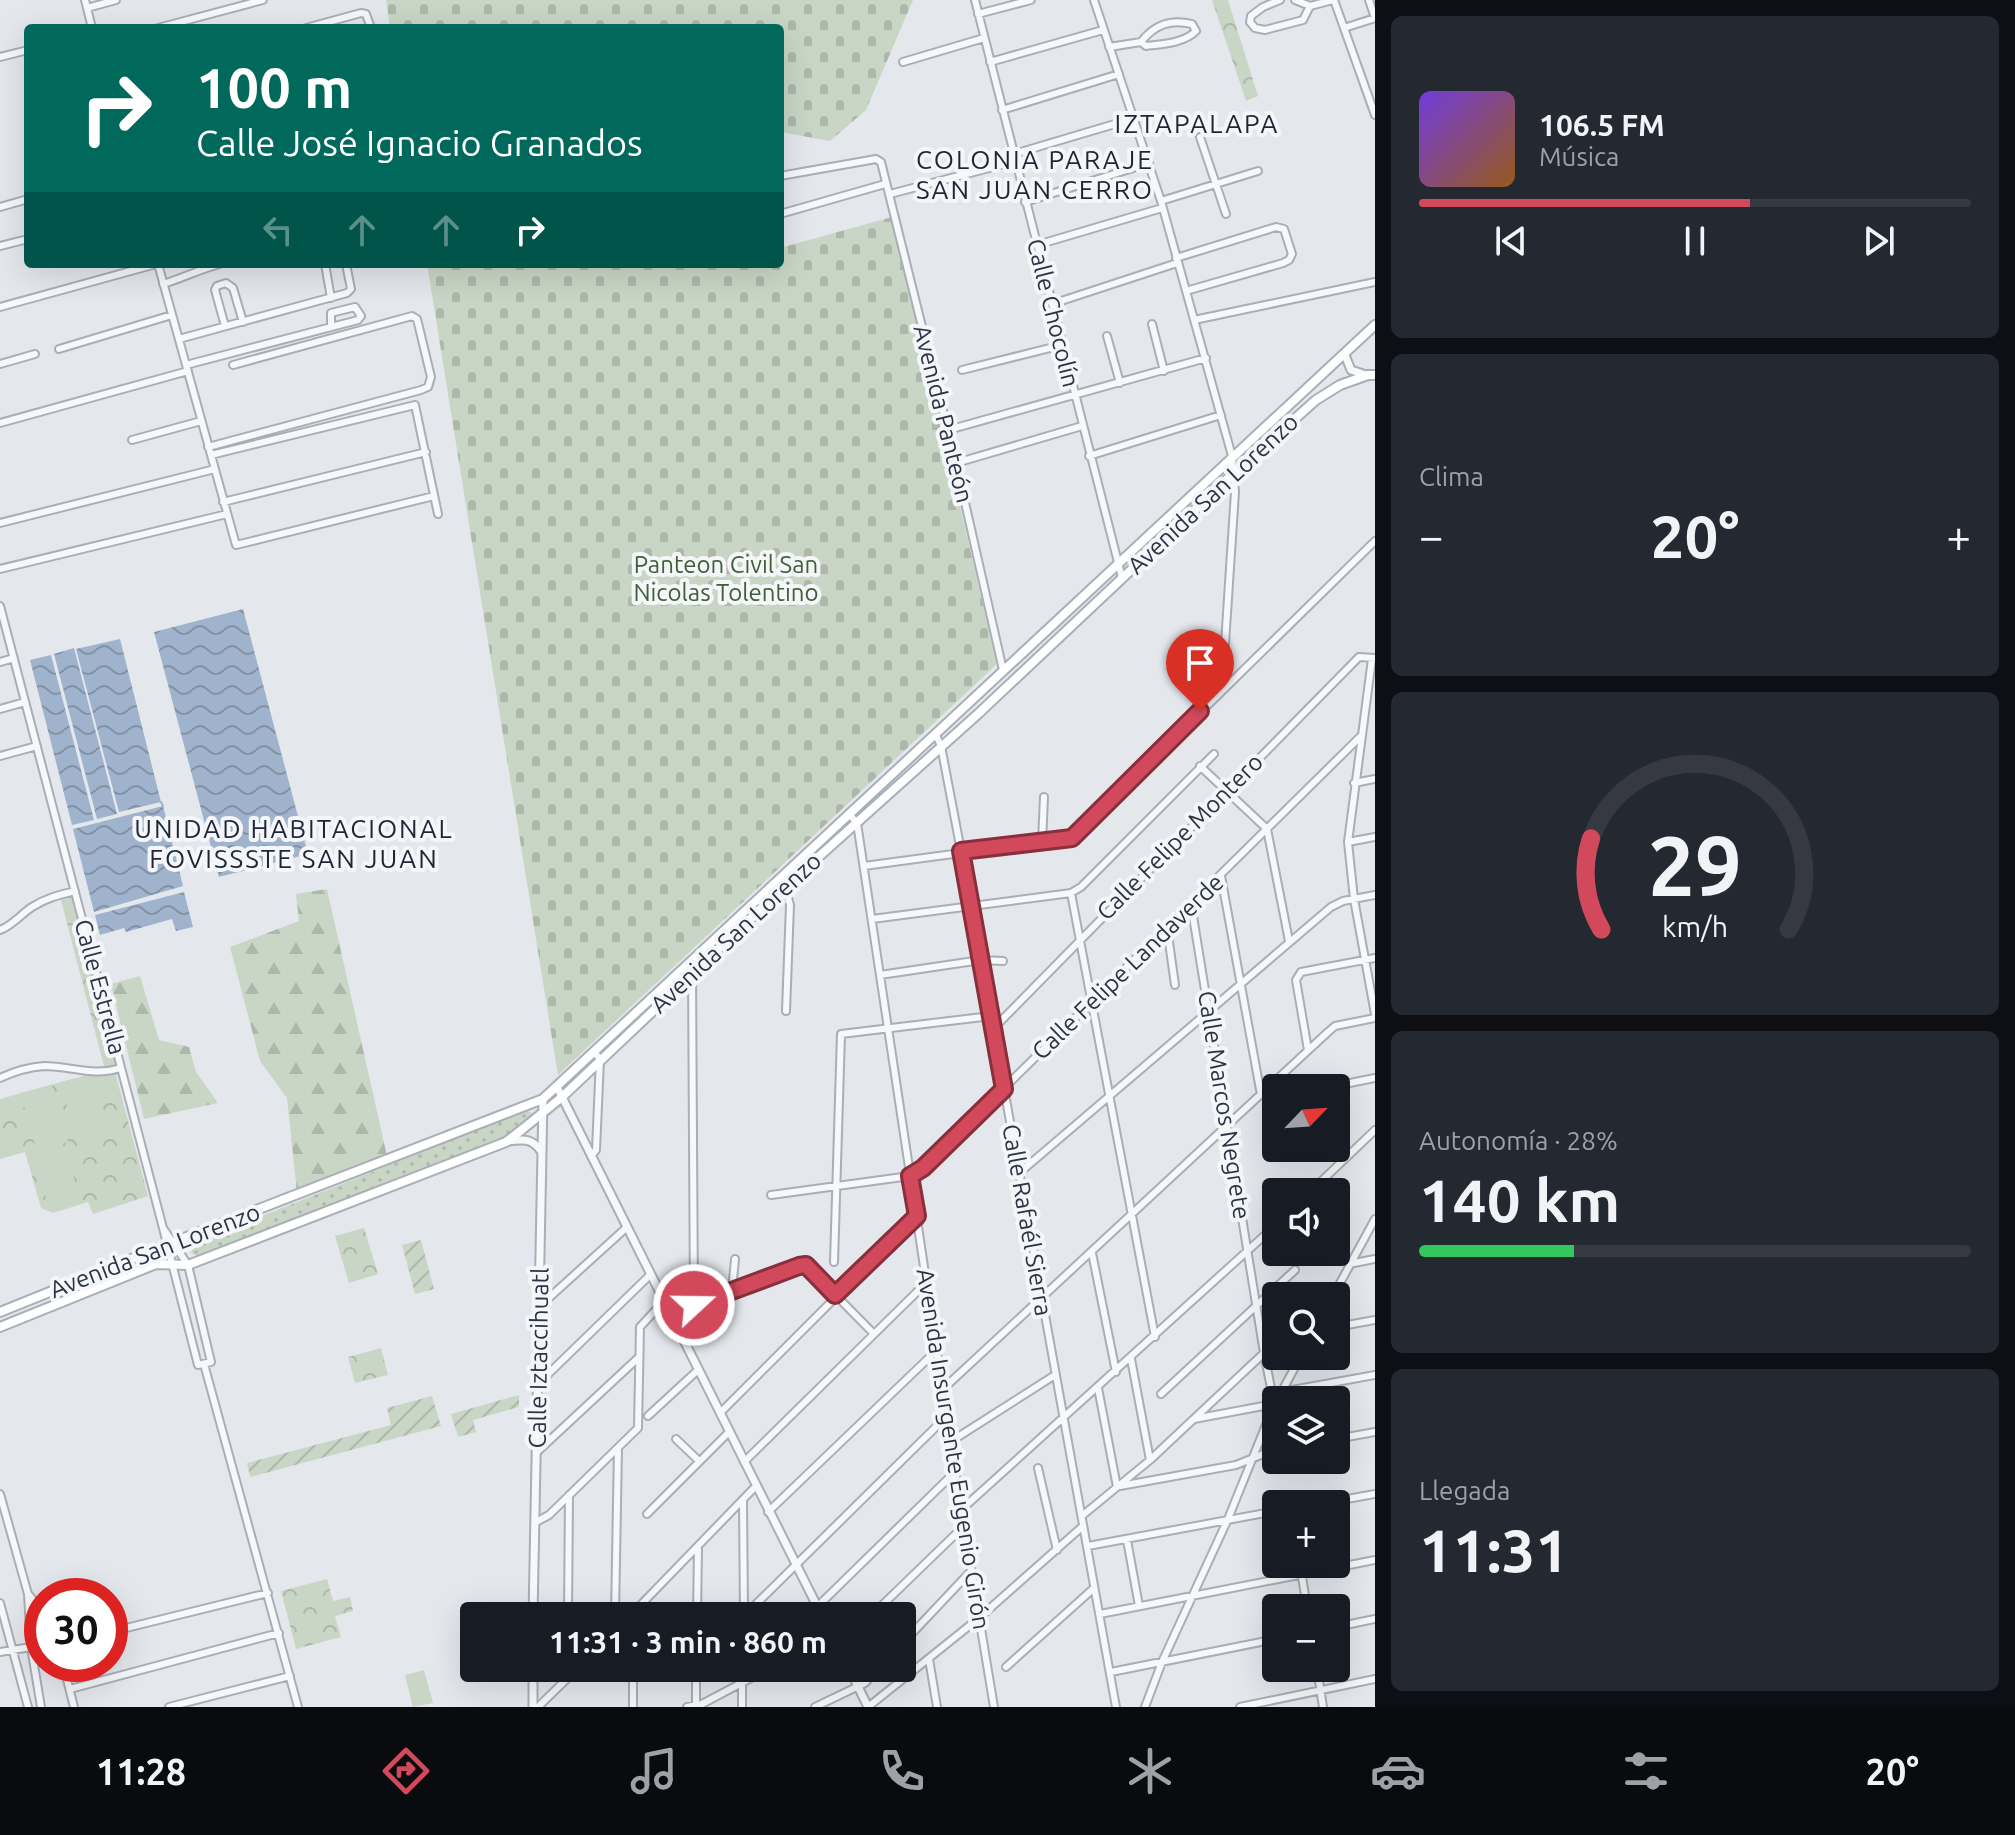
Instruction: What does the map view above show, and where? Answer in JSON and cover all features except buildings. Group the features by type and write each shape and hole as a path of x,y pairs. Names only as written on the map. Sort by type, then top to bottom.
{"main road":[{"name":"Avenida San Lorenzo","path":"0,1312 543,1099 597,1056 935,733 1375,325"},
{"name":"Avenida San Lorenzo","path":"690,969 979,713 1316,400 1340,385 1371,375"},
{"name":"Avenida San Lorenzo","path":"0,1327 156,1264 188,1265 506,1142 562,1097 597,1056"}],"street":[{"path":"91,24 86,4 116,0"},
{"path":"173,24 263,0"},
{"name":"Calle Chocolín","path":"975,0 1122,578"},
{"path":"978,14 1031,0"},
{"path":"1094,0 1162,205 1235,472 1222,689"},
{"path":"1280,0 1251,16 1250,22 1255,28 1265,30 1303,20 1310,6"},
{"path":"1295,0 1310,6 1333,0 1375,115"},
{"path":"1344,28 1375,18 1369,0"},
{"path":"321,24 361,13 366,14 370,24"},
{"path":"1109,47 1141,42 1152,28 1178,20 1192,24 1196,31 1169,44 1146,46 1141,42"},
{"path":"990,62 1103,30"},
{"path":"903,62 984,38"},
{"path":"0,57 24,51"},
{"path":"1002,110 1119,74"},
{"path":"890,194 1015,158 1135,118"},
{"path":"1200,137 1226,214"},
{"name":"Avenida Panteón","path":"784,175 879,160 948,430 1003,670"},
{"path":"1025,202 1149,163"},
{"path":"1037,245 1258,171"},
{"path":"784,213 885,184"},
{"path":"0,207 24,200"},
{"path":"1052,304 1276,227 1284,229 1292,254 1289,260 1186,291"},
{"path":"0,246 24,240"},
{"path":"0,307 142,268"},
{"path":"158,268 236,545 434,496"},
{"path":"163,284 205,268"},
{"path":"326,268 331,298"},
{"path":"179,339 347,293 351,289 347,268"},
{"path":"1194,320 1375,282"},
{"path":"225,326 215,290 226,283 233,288 243,322"},
{"path":"0,423 358,320 361,316 359,310 355,307 331,313 331,327"},
{"path":"59,349 172,315"},
{"path":"210,451 421,390 428,387 431,377 417,319 412,316 233,365"},
{"path":"1152,324 1164,371"},
{"path":"1107,336 1120,383"},
{"path":"962,370 1062,345"},
{"path":"0,364 35,354"},
{"path":"1345,355 1351,370 1357,374 1371,375"},
{"path":"948,430 1206,358"},
{"path":"210,451 415,405 438,514"},
{"path":"1089,456 1221,415"},
{"path":"132,440 201,421"},
{"path":"956,463 1082,426"},
{"path":"223,502 426,452"},
{"path":"0,523 215,469"},
{"path":"0,569 227,514"},
{"path":"1146,537 1155,547"},
{"path":"864,866 1072,838 1375,541"},
{"name":"Calle Estrella","path":"0,606 172,1264 204,1364 298,1707"},
{"name":"Calle Felipe Montero","path":"993,1028 1359,657 1374,658"},
{"path":"0,662 14,658"},
{"path":"943,1389 1335,1026 1375,1016 1354,899 1348,842 1374,658"},
{"path":"0,709 25,702"},
{"path":"1365,721 1375,719"},
{"name":"Calle Rafaél Sierra","path":"935,733 941,746 961,851 1116,1707"},
{"name":"Calle Felipe Landaverde","path":"910,1176 923,1168 1004,1089 1362,735"},
{"path":"0,756 37,746"},
{"path":"872,919 1071,893 1081,887 1214,754"},
{"path":"1200,766 1267,829 1289,941"},
{"path":"1354,783 1375,779"},
{"path":"1042,842 1044,797"},
{"path":"849,814 857,823"},
{"name":"Avenida Insurgente Eugenio Girón","path":"857,823 963,1527 994,1707"},
{"path":"1348,842 1375,837"},
{"path":"1221,876 1261,1095"},
{"path":"785,887 790,905 786,1011"},
{"path":"0,930 48,898 75,891"},
{"path":"1071,893 1155,1337"},
{"path":"1018,1174 1331,907 1375,895"},
{"name":"Calle Marcos Negrete","path":"1191,904 1262,1341"},
{"path":"1167,928 1175,985"},
{"path":"1308,1051 1297,976 1301,972 1375,958"},
{"path":"880,975 981,960 1003,961"},
{"path":"690,969 694,1305"},
{"path":"834,1262 841,1034 991,1016"},
{"path":"590,1157 596,1150 597,1056"},
{"path":"0,1078 44,1066 88,1073 121,1068"},
{"path":"1350,1083 1375,1078"},
{"path":"557,1087 814,1602"},
{"name":"Calle Iztaccihuatl","path":"533,1602 543,1099"},
{"path":"1325,1178 1375,1130"},
{"path":"506,1142 527,1139 535,1142 541,1151"},
{"path":"771,1195 910,1176"},
{"path":"720,1413 917,1216"},
{"path":"1350,1262 1375,1219"},
{"path":"540,1306 626,1228"},
{"path":"961,1510 1262,1238"},
{"name":"Calle Estrella","path":"169,1244 188,1265 204,1364"},
{"path":"1092,1253 1116,1372"},
{"path":"732,1290 735,1259"},
{"path":"1350,1264 1375,1259"},
{"path":"671,1315 806,1265 874,1334"},
{"path":"1161,1394 1295,1270"},
{"path":"538,1384 650,1275"},
{"path":"744,1462 927,1282"},
{"path":"536,1522 549,1515 638,1428 640,1327 664,1301"},
{"path":"1350,1324 1375,1320"},
{"path":"768,1512 937,1350"},
{"path":"1083,1515 1150,1460 1262,1355"},
{"path":"537,1452 638,1358"},
{"path":"1131,1359 1150,1460"},
{"path":"648,1416 698,1370"},
{"path":"950,1442 1055,1375"},
{"path":"1330,1386 1375,1375"},
{"path":"1098,1388 1117,1487"},
{"path":"1194,1419 1262,1403"},
{"path":"758,1602 947,1416"},
{"path":"647,1514 729,1432"},
{"path":"1350,1436 1375,1432"},
{"path":"1145,1707 1262,1436"},
{"path":"676,1439 699,1461"},
{"path":"615,1602 618,1448"},
{"path":"1117,1487 1236,1465 1262,1455"},
{"path":"1038,1468 1057,1550"},
{"path":"822,1602 955,1472"},
{"path":"645,1602 756,1486"},
{"path":"0,1494 24,1580"},
{"path":"1350,1498 1375,1494"},
{"path":"568,1602 569,1495"},
{"path":"743,1501 744,1602"},
{"path":"1088,1546 1262,1513"},
{"path":"856,1682 868,1707 979,1618 1083,1526"},
{"path":"885,1602 963,1527"},
{"path":"1127,1540 1139,1606"},
{"path":"697,1602 698,1548"},
{"path":"1350,1565 1375,1560"},
{"path":"916,1629 971,1571"},
{"path":"1100,1614 1285,1578"},
{"path":"1006,1667 1094,1588"},
{"path":"128,1628 268,1593"},
{"path":"0,1603 28,1707"},
{"path":"1350,1624 1375,1619"},
{"path":"70,1689 279,1633"},
{"path":"1111,1672 1262,1642"},
{"path":"0,1652 24,1647"},
{"path":"929,1659 937,1707"},
{"path":"169,1707 290,1676"},
{"path":"1240,1707 1375,1679"},
{"path":"37,1682 41,1707"},
{"path":"68,1682 74,1707"},
{"path":"534,1682 536,1707"},
{"path":"536,1707 565,1682"},
{"path":"633,1682 633,1707"},
{"path":"696,1682 696,1706"},
{"path":"815,1707 866,1682"},
{"path":"1319,1682 1323,1707"},
{"path":"687,1707 702,1704 741,1683 742,1707"}],"green space":[{"path":"386,0 913,0 866,110 830,141 784,133 784,24 389,24"},
{"path":"1212,0 1228,0 1258,96 1246,101"},
{"name":"Panteon Civil San Nicolas Tolentino","path":"892,217 997,664 558,1075 428,268 784,268 784,247"},
{"path":"327,889 387,1156 297,1193 287,1098 260,1061 230,947 299,921 296,894"},
{"path":"74,896 148,1196 93,1214 88,1202 53,1213 41,1208 25,1152 0,1159 0,1099 105,1070 61,900"},
{"path":"140,976 159,1040 189,1047 196,1072 218,1103 144,1119 111,984"},
{"path":"94,1074 109,1132 75,1140 61,1082"},
{"path":"52,1085 68,1142 37,1151 20,1093"},
{"path":"526,1110 532,1113 533,1122 505,1140 200,1257 191,1253 195,1243"},
{"path":"66,1148 80,1201 49,1209 35,1157"},
{"path":"364,1228 378,1274 349,1283 335,1236"},
{"path":"421,1240 434,1289 415,1294 402,1245"},
{"path":"381,1348 388,1375 355,1383 348,1357"},
{"path":"519,1395 519,1407 473,1420 476,1432 458,1437 451,1414"},
{"path":"432,1396 441,1426 250,1477 247,1463 391,1425 387,1408"},
{"path":"327,1579 333,1601 350,1597 353,1611 335,1616 341,1637 296,1649 281,1591"},
{"path":"424,1670 433,1703 413,1707 405,1675"}],"water":[{"path":"243,609 308,854 219,877 154,632"},
{"path":"120,639 161,802 119,812 76,649"},
{"path":"74,648 117,814 97,819 54,654"},
{"path":"51,655 94,820 72,825 30,660"},
{"path":"163,806 183,886 94,912 73,829"},
{"path":"184,892 193,927 176,931 172,919 126,932 124,928 100,935 95,915"}],"waterway":[{"path":"161,802 163,806"}],"district":[{"name":"IZTAPALAPA","path":"1197,124"},
{"name":"COLONIA PARAJE SAN JUAN CERRO","path":"1035,175"},
{"name":"UNIDAD HABITACIONAL FOVISSSTE SAN JUAN","path":"294,844"}],"route":[{"path":"694,1305 806,1265 835,1295 917,1216 910,1176 923,1168 1004,1089 961,851 1072,838 1200,711"}]}
